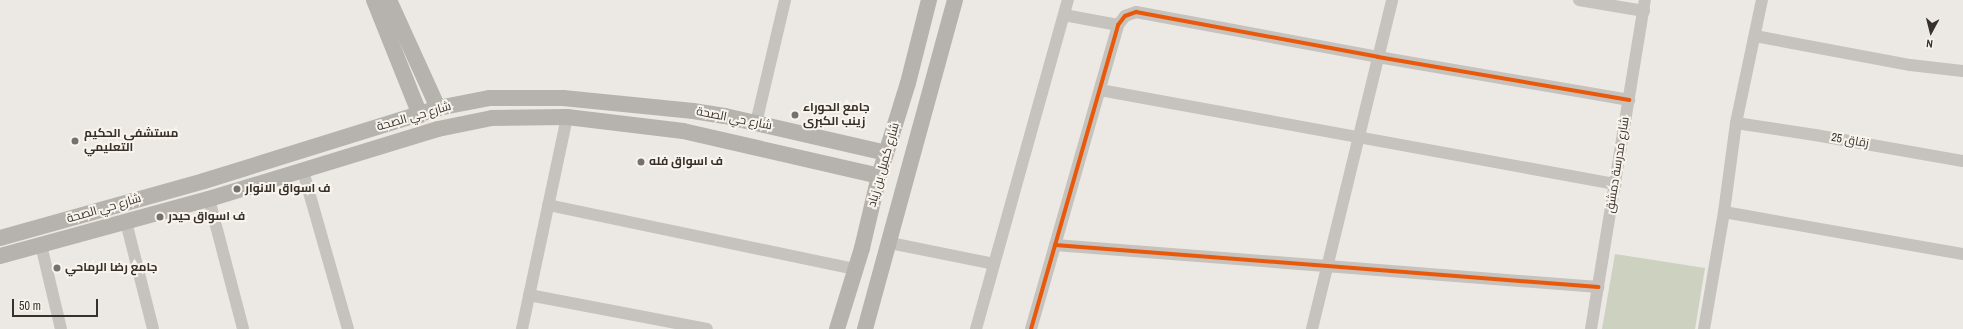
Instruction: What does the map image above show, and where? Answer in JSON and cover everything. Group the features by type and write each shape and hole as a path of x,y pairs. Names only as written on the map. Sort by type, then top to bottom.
{"main road":[{"path":"374,0 393,26 438,108"},
{"path":"389,0 393,26 420,115"},
{"name":"شارع كميل بن زياد","path":"837,329 855,269 879,176 908,83 930,0"},
{"name":"شارع كميل بن زياد","path":"865,329 890,243 955,0"},
{"path":"919,42 919,50 925,56 932,56 942,51"},
{"path":"908,83 919,79 925,81 929,86 930,92"},
{"name":"شارع حي الصحة","path":"0,238 170,191 420,115 438,108 490,98 563,98 693,111 724,116 886,153"},
{"path":"683,131 689,131 696,125 698,120 693,111"},
{"path":"718,138 712,131 713,122 724,116"},
{"name":"شارع حي الصحة","path":"0,256 209,199 438,129 492,118 567,117 683,131 879,176"},
{"path":"170,191 165,198 165,202 172,208 176,208"},
{"path":"147,197 154,200 156,204 153,215"}],"street":[{"path":"756,123 785,0"},
{"path":"976,329 1068,0"},
{"path":"1312,329 1392,0"},
{"path":"1579,0 1644,5"},
{"path":"1704,329 1724,212 1736,123 1762,0"},
{"name":"شارع مدرسة دمشق","path":"1590,329 1644,5"},
{"path":"1031,329 1118,25 1125,16 1136,12 1378,57 1629,100"},
{"path":"1064,15 1118,25"},
{"path":"1755,36 1910,65 1963,71"},
{"path":"1100,90 1615,184"},
{"path":"522,329 567,117"},
{"name":"زقاق 25","path":"1736,123 1815,135 1963,161"},
{"path":"302,171 348,329"},
{"path":"209,199 243,329"},
{"path":"548,205 855,269"},
{"path":"1724,212 1963,254"},
{"path":"126,222 153,329"},
{"path":"890,243 994,264"},
{"path":"41,245 61,329"},
{"path":"1055,245 1598,287"},
{"path":"529,295 707,329"}],"green space":[{"path":"1615,254 1705,268 1695,329 1602,329"}],"cycle path":[{"path":"1031,329 1118,25 1125,16 1136,12 1378,57 1629,100"},
{"path":"1055,245 1598,287"}],"place":[{"name":"جامع الحوراء زينب الكبرى","path":"795,115"},
{"name":"مستشفى الحكيم التعليمي","path":"75,141"},
{"name":"ف اسواق فله","path":"641,162"},
{"name":"ف اسواق الانوار","path":"237,189"},
{"name":"ف اسواق حيدر","path":"160,217"},
{"name":"جامع رضا الرماحي","path":"57,268"}]}
